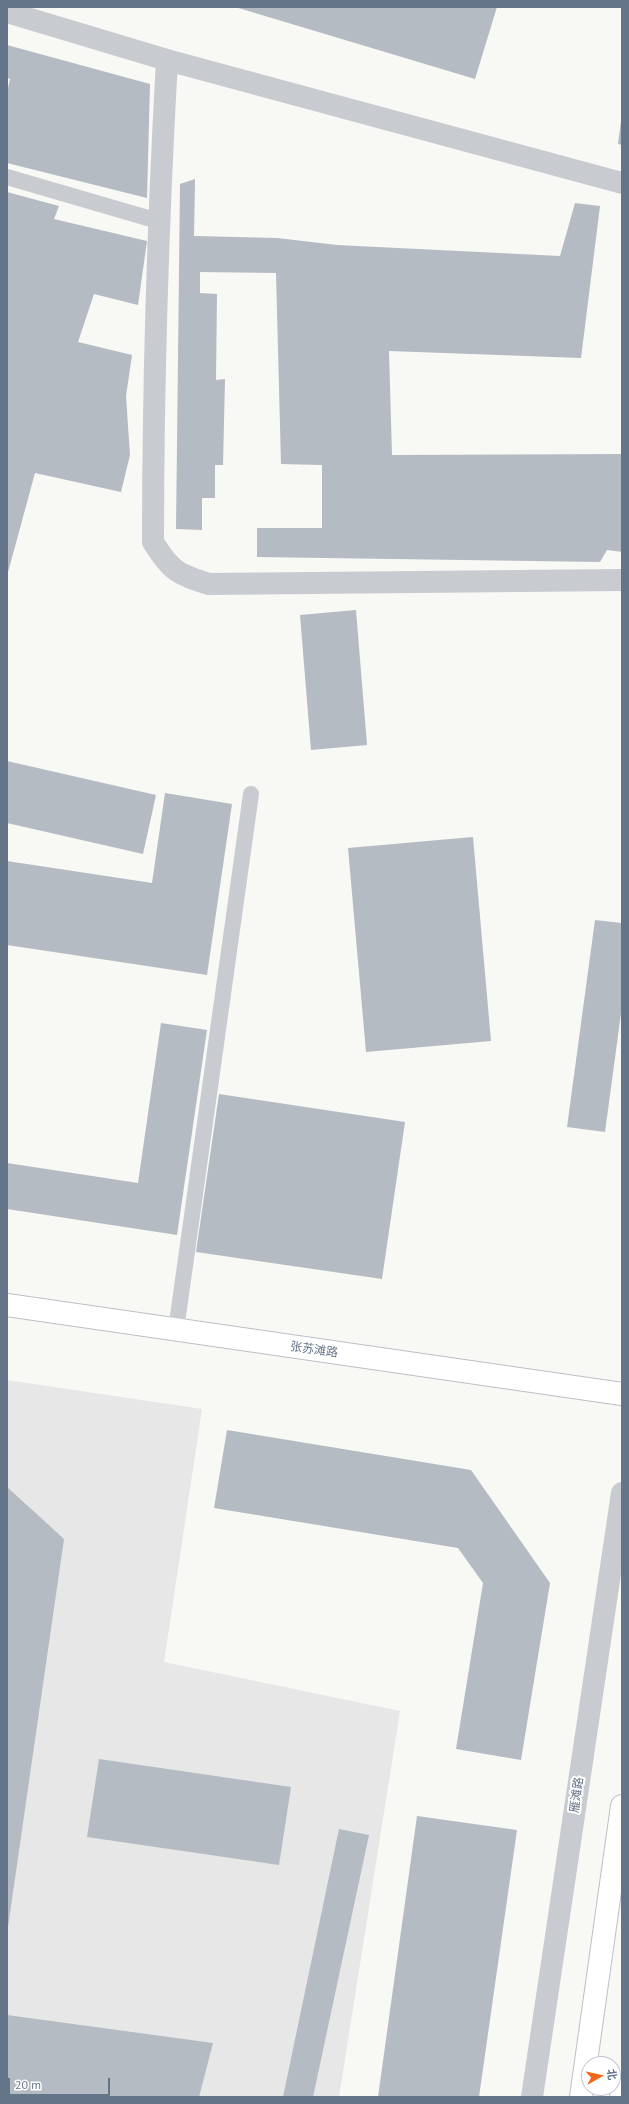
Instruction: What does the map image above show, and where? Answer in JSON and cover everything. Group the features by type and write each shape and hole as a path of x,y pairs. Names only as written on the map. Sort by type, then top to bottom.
{"main road":[{"name":"张苏滩路","path":"7,1305 622,1394"},
{"path":"581,2097 622,1806"},
{"path":"621,2097 622,2090"}],"street":[{"path":"7,12 166,60 622,183"},
{"path":"166,60 158,221 153,386 153,542 167,563 183,576 209,584 622,580"},
{"name":"雁滩路","path":"532,2097 622,1493"}],"lane":[{"path":"7,177 158,221"},
{"path":"176,1330 251,794"}],"shaded area":[{"path":"7,1380 202,1409 164,1662 400,1711 339,2097 7,2097"}],"building":[{"path":"235,7 497,7 475,79"},
{"path":"7,45 150,84 147,198 7,163 7,93 10,79 7,78"},
{"path":"622,121 622,145 618,144"},
{"path":"195,179 194,236 277,238 337,245 560,256 575,203 600,206 581,358 389,351 392,455 622,454 622,552 607,550 600,562 257,557 257,528 322,528 322,465 281,464 276,273 200,272 200,293 217,294 216,380 225,379 223,465 215,465 215,498 202,498 202,530 176,529 180,184"},
{"path":"7,192 59,206 54,219 147,241 138,305 94,294 78,342 132,355 126,396 130,455 121,492 35,473 7,576"},
{"path":"356,610 367,745 311,750 300,615"},
{"path":"7,761 156,795 143,854 7,823"},
{"path":"165,793 232,804 207,975 7,945 7,861 152,883"},
{"path":"473,837 491,1041 366,1052 348,848"},
{"path":"595,920 622,923 622,1006 605,1132 567,1127"},
{"path":"161,1023 207,1030 177,1235 7,1209 7,1163 138,1183"},
{"path":"219,1094 405,1122 382,1279 196,1252"},
{"path":"227,1430 471,1470 550,1583 521,1760 456,1749 483,1583 458,1548 214,1508"},
{"path":"7,1487 64,1539 8,1927 7,1926"},
{"path":"99,1759 291,1787 279,1865 87,1837"},
{"path":"417,1816 517,1830 479,2097 378,2097"},
{"path":"339,1829 369,1835 313,2097 283,2097"},
{"path":"7,2015 213,2043 199,2097 7,2097"}]}
